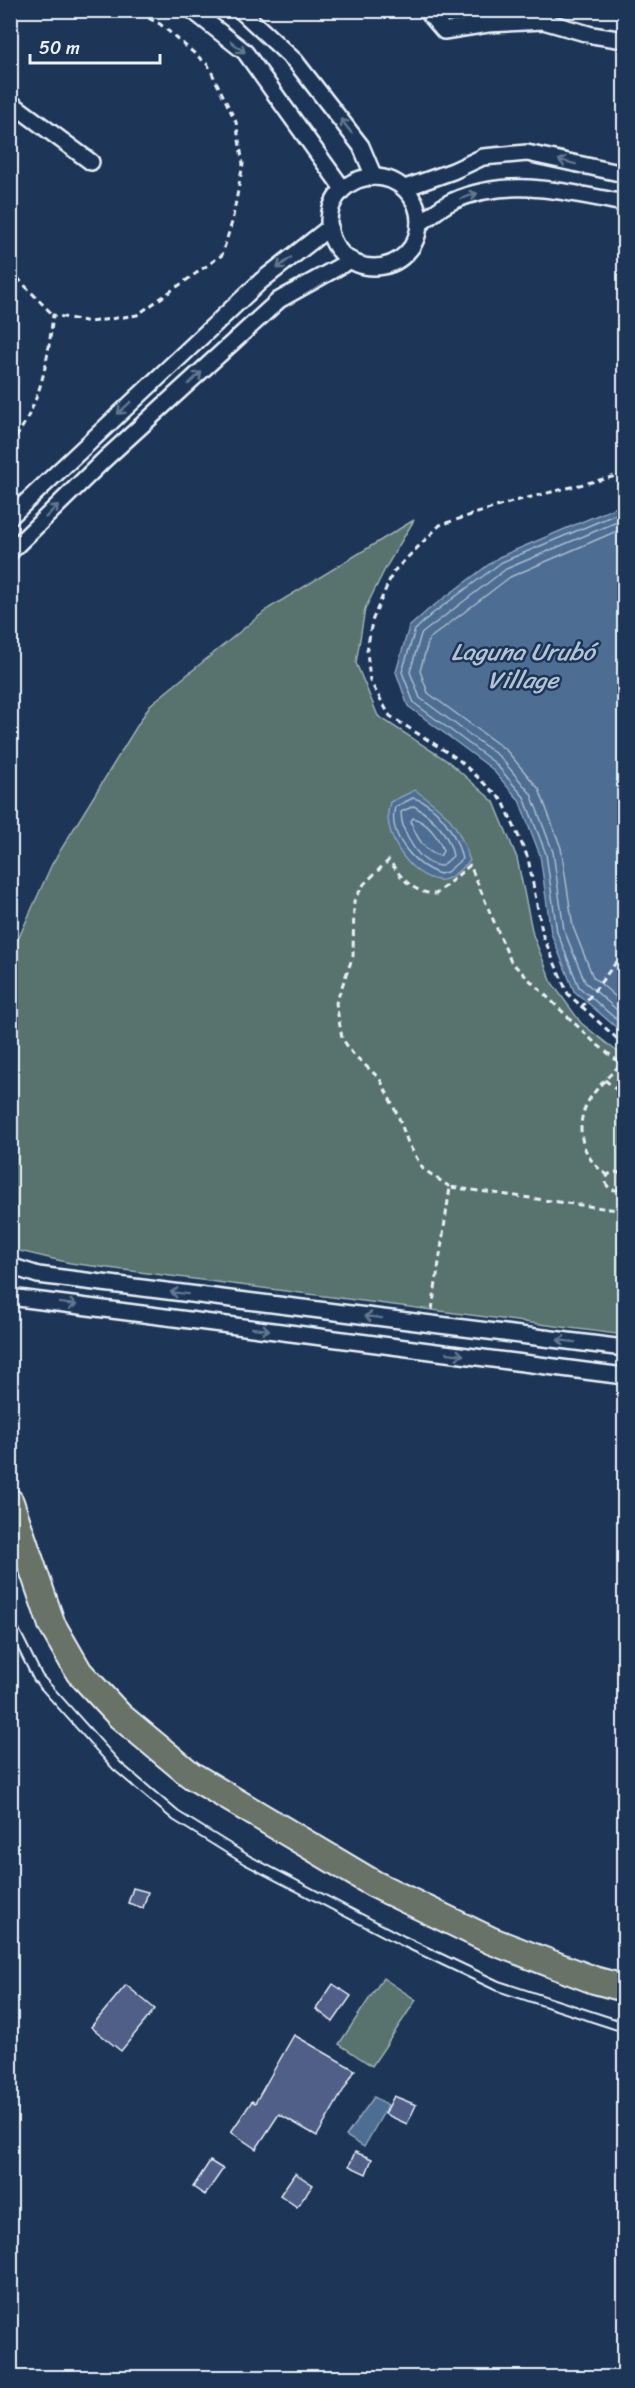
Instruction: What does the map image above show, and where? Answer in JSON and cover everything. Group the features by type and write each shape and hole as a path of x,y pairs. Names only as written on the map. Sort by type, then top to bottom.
{"main road":[{"path":"10,1502 52,1625 79,1672 120,1716 191,1775 385,1889 492,1941 594,1980 624,1988"}],"street":[{"path":"192,10 245,52 343,189"},
{"path":"240,10 295,61 361,146 374,177"},
{"path":"426,10 444,32 488,24 543,21 624,40"},
{"path":"10,102 92,162"},
{"path":"405,188 453,171 483,157 527,153 592,169 624,174"},
{"path":"586,196 592,169"},
{"path":"374,177 390,180 405,188 415,201 420,217 418,234 411,249 399,260 383,266 366,266 351,260 338,249 330,234 329,218 333,202 343,189 358,180 374,177"},
{"path":"419,224 452,201 494,188 530,186 624,203"},
{"path":"10,517 261,281 330,227"},
{"path":"10,552 105,459 279,300 351,260"},
{"path":"10,1266 38,1275 624,1348"},
{"path":"10,1294 18,1298 624,1376"}],"lane":[{"path":"10,1618 38,1678 117,1766 176,1816 247,1860 403,1941 498,1986 624,2027"}],"path":[{"path":"10,270 54,315 90,322 137,315 222,255 232,222 243,164 236,122 208,65 160,24 133,10"},
{"path":"10,446 27,423 47,368 54,315"},
{"path":"624,474 515,501 440,525 393,572 372,621 367,651 370,681 390,716 458,759 503,801 528,858 543,936 568,994 580,1008 624,1045"},
{"path":"608,1175 599,1170 585,1151 580,1119 587,1103 605,1080 623,1065 594,1042 511,962 470,865 436,894 423,893 405,882 389,860 363,884 354,902 353,956 336,1003 342,1038 352,1053 380,1079 408,1143 423,1169 450,1187 624,1211"},
{"path":"580,1008 624,952"},
{"path":"605,1080 624,1096"},
{"path":"614,1172 619,1174 624,1184 617,1189 609,1188 606,1180 608,1175 614,1172"},
{"path":"430,1324 450,1187"}],"green space":[{"path":"414,520 386,567 365,609 356,663 378,716 449,762 494,802 517,858 533,935 552,983 581,1023 624,1057 624,1335 70,1263 11,1249 11,955 52,864 150,705 269,608"},
{"path":"383,1978 416,2000 372,2066 339,2044"}],"water":[{"name":"Laguna Urubó Village","path":"624,504 624,1034 574,991 551,933 540,855 519,800 491,768 408,706 396,672 409,627 499,557"},
{"path":"415,790 444,813 456,828 466,848 470,861 447,879 439,880 428,877 417,870 407,861 393,838 389,826 390,802"},
{"path":"374,2097 388,2105 364,2147 346,2136"}],"building":[{"path":"133,1888 148,1892 143,1908 128,1903"},
{"path":"333,1984 351,1996 333,2022 316,2009"},
{"path":"126,1985 155,2009 121,2051 91,2027"},
{"path":"294,2035 355,2070 317,2136 279,2114 256,2149 231,2132 252,2101 255,2103"},
{"path":"394,2096 416,2105 407,2124 385,2114"},
{"path":"355,2152 372,2159 366,2174 349,2166"},
{"path":"210,2161 223,2169 205,2195 193,2187"},
{"path":"295,2173 313,2185 297,2207 280,2195"}]}
